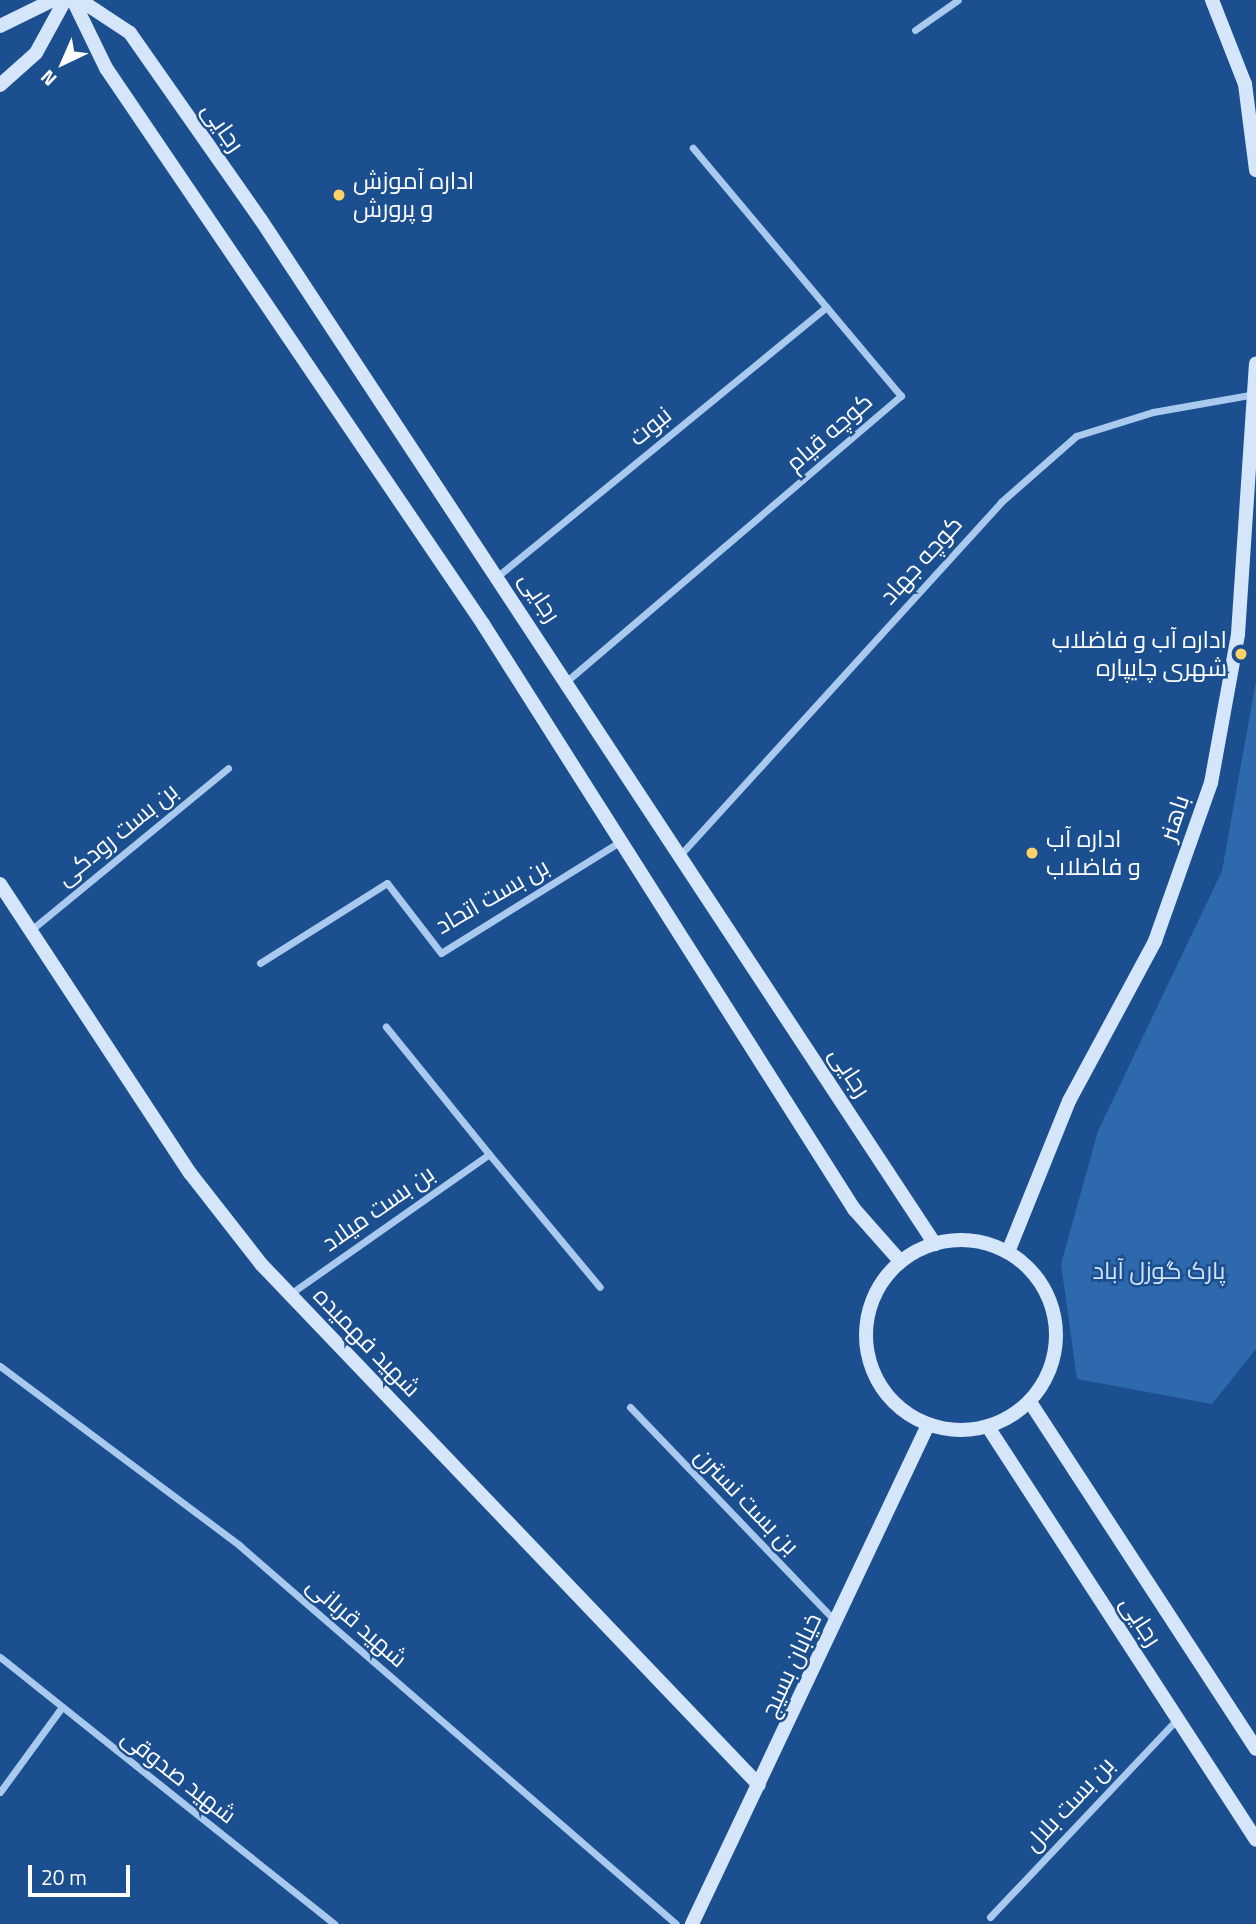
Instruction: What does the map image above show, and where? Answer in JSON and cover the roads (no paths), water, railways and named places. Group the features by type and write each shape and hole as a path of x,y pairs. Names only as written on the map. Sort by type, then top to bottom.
{"street":[{"path":"0,26 53,0"},
{"path":"0,85 36,53 65,0"},
{"path":"73,0 106,68 483,624 854,1209 900,1261"},
{"name":"رجایی","path":"80,0 130,33 499,575 935,1244"},
{"path":"915,30 958,0"},
{"path":"1212,0 1245,84 1256,170"},
{"name":"کوچه قیام","path":"568,680 901,396 692,148"},
{"name":"نبوت","path":"499,575 826,307"},
{"name":"باهنر","path":"1007,1252 1069,1101 1155,941 1211,783 1238,634 1256,364"},
{"name":"کوچه جهاد","path":"681,854 1001,502 1076,436 1153,412 1254,394"},
{"name":"بن بست رودکی","path":"31,930 228,768"},
{"name":"بن بست اتحاد","path":"260,963 387,883 441,953 621,841"},
{"name":"شهید فهمیده","path":"0,884 190,1173 290,1294 759,1785"},
{"path":"386,1027 600,1287"},
{"name":"بن بست میلاد","path":"290,1294 489,1154"},
{"path":"985,1243 1007,1252 1042,1286 1056,1322 1047,1379 1030,1402 988,1427 928,1425 897,1404 870,1365 869,1309 900,1261 935,1244 985,1243"},
{"name":"شهید قربانی","path":"0,1366 239,1545 676,1924"},
{"name":"رجایی","path":"1030,1402 1256,1749"},
{"name":"بن بست نسترن","path":"630,1407 836,1622"},
{"name":"خیابان بسیج","path":"692,1924 928,1425"},
{"name":"رجایی","path":"988,1427 1256,1840"},
{"name":"شهید صدوقی","path":"0,1657 335,1924"},
{"path":"0,1792 62,1707"},
{"name":"بن بست بلال","path":"990,1917 1177,1718"}],"place":[{"name":"اداره آموزش و پرورش","path":"339,195"},
{"name":"اداره آب و فاضلاب شهری چایپاره","path":"1241,654"},
{"name":"اداره آب و فاضلاب","path":"1032,853"}],"park label":[{"name":"پارک گوزل آباد","path":"1159,1271"}]}
